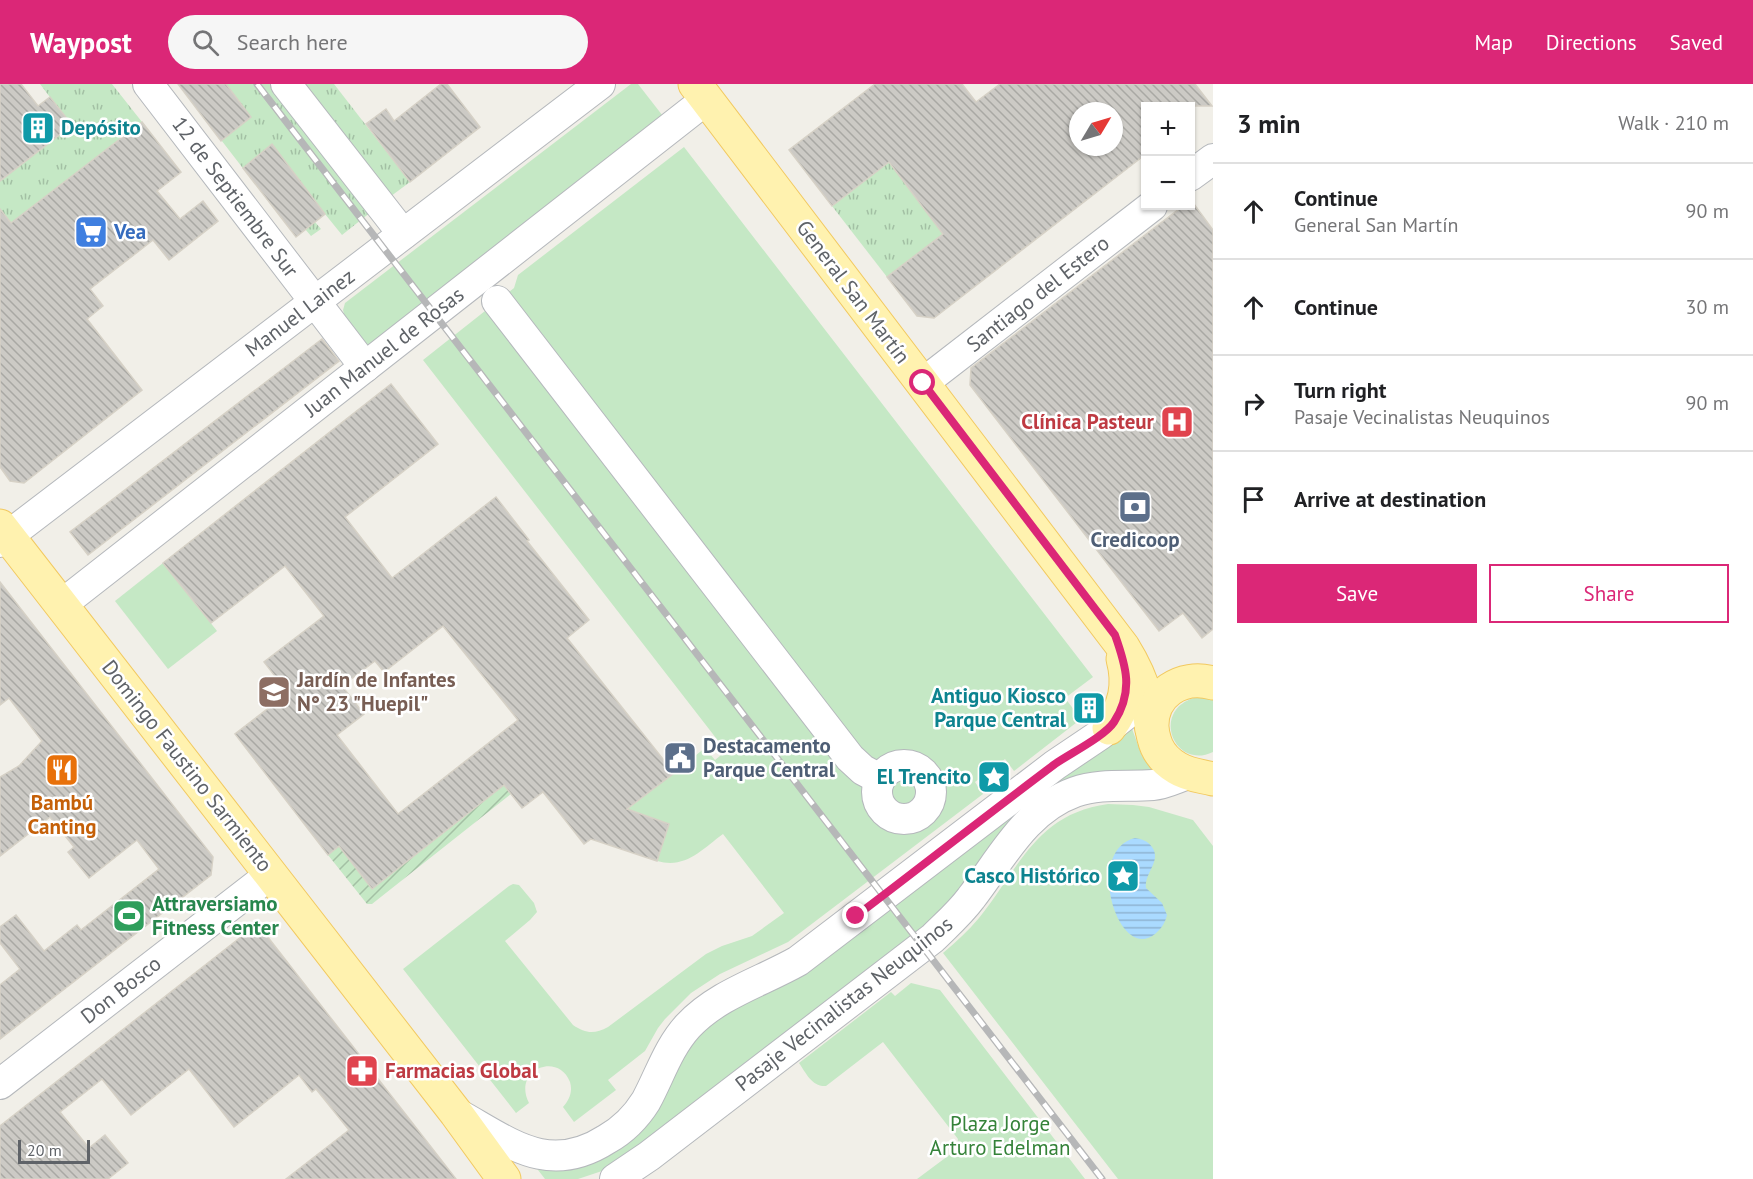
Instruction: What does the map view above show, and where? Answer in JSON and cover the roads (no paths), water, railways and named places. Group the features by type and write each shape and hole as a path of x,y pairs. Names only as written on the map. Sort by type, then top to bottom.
{"main road":[{"name":"General San Martín","path":"701,92 1115,635 1138,675 1146,699 1155,745 1162,756 1178,769 1203,774"},
{"name":"Domingo Faustino Sarmiento","path":"2,534 61,605 271,874 456,1113 504,1179"},
{"path":"1109,728 1122,707 1127,682 1124,661 1115,635"},
{"path":"1152,732 1152,718 1164,694 1175,686 1194,680 1213,683"}],"street":[{"name":"12 de Septiembre Sur","path":"148,84 365,367"},
{"path":"286,84 403,234"},
{"name":"Manuel Lainez","path":"2,534 315,302 600,84"},
{"name":"Juan Manuel de Rosas","path":"61,605 365,367 701,92"},
{"path":"1195,173 1213,159"},
{"name":"Santiago del Estero","path":"923,383 1147,210"},
{"path":"497,301 850,758 863,770 880,779"},
{"path":"456,1113 525,1151 542,1155 571,1155 598,1145 621,1130 641,1108 673,1046 688,1026 706,1010 724,998 798,961 1055,765 1155,693 1175,686"},
{"name":"Pasaje Vecinalistas Neuquinos","path":"614,1178 650,1156 933,938 961,911 1024,826 1049,806 1075,792 1087,789 1154,785 1203,774"},
{"name":"Don Bosco","path":"0,1084 271,874"}],"water":[{"path":"1135,838 1147,842 1155,852 1146,888 1162,903 1167,915 1161,928 1155,934 1141,939 1129,933 1119,920 1112,902 1109,882 1111,862 1120,847"}],"railway":[{"path":"257,84 1102,1179"}],"place":[{"name":"Depósito","path":"38,128"},
{"name":"Vea","path":"91,232"},
{"name":"Clínica Pasteur","path":"1177,422"},
{"name":"Credicoop","path":"1135,507"},
{"name":"Jardín de Infantes N° 23 \"Huepil\"","path":"274,692"},
{"name":"Antiguo Kiosco Parque Central","path":"1089,708"},
{"name":"Destacamento Parque Central","path":"680,758"},
{"name":"Bambú Canting","path":"62,770"},
{"name":"El Trencito","path":"994,777"},
{"name":"Casco Histórico","path":"1123,876"},
{"name":"Attraversiamo Fitness Center","path":"129,916"},
{"name":"Farmacias Global","path":"362,1071"}],"park label":[{"name":"Plaza Jorge Arturo Edelman","path":"1000,1136"}]}
